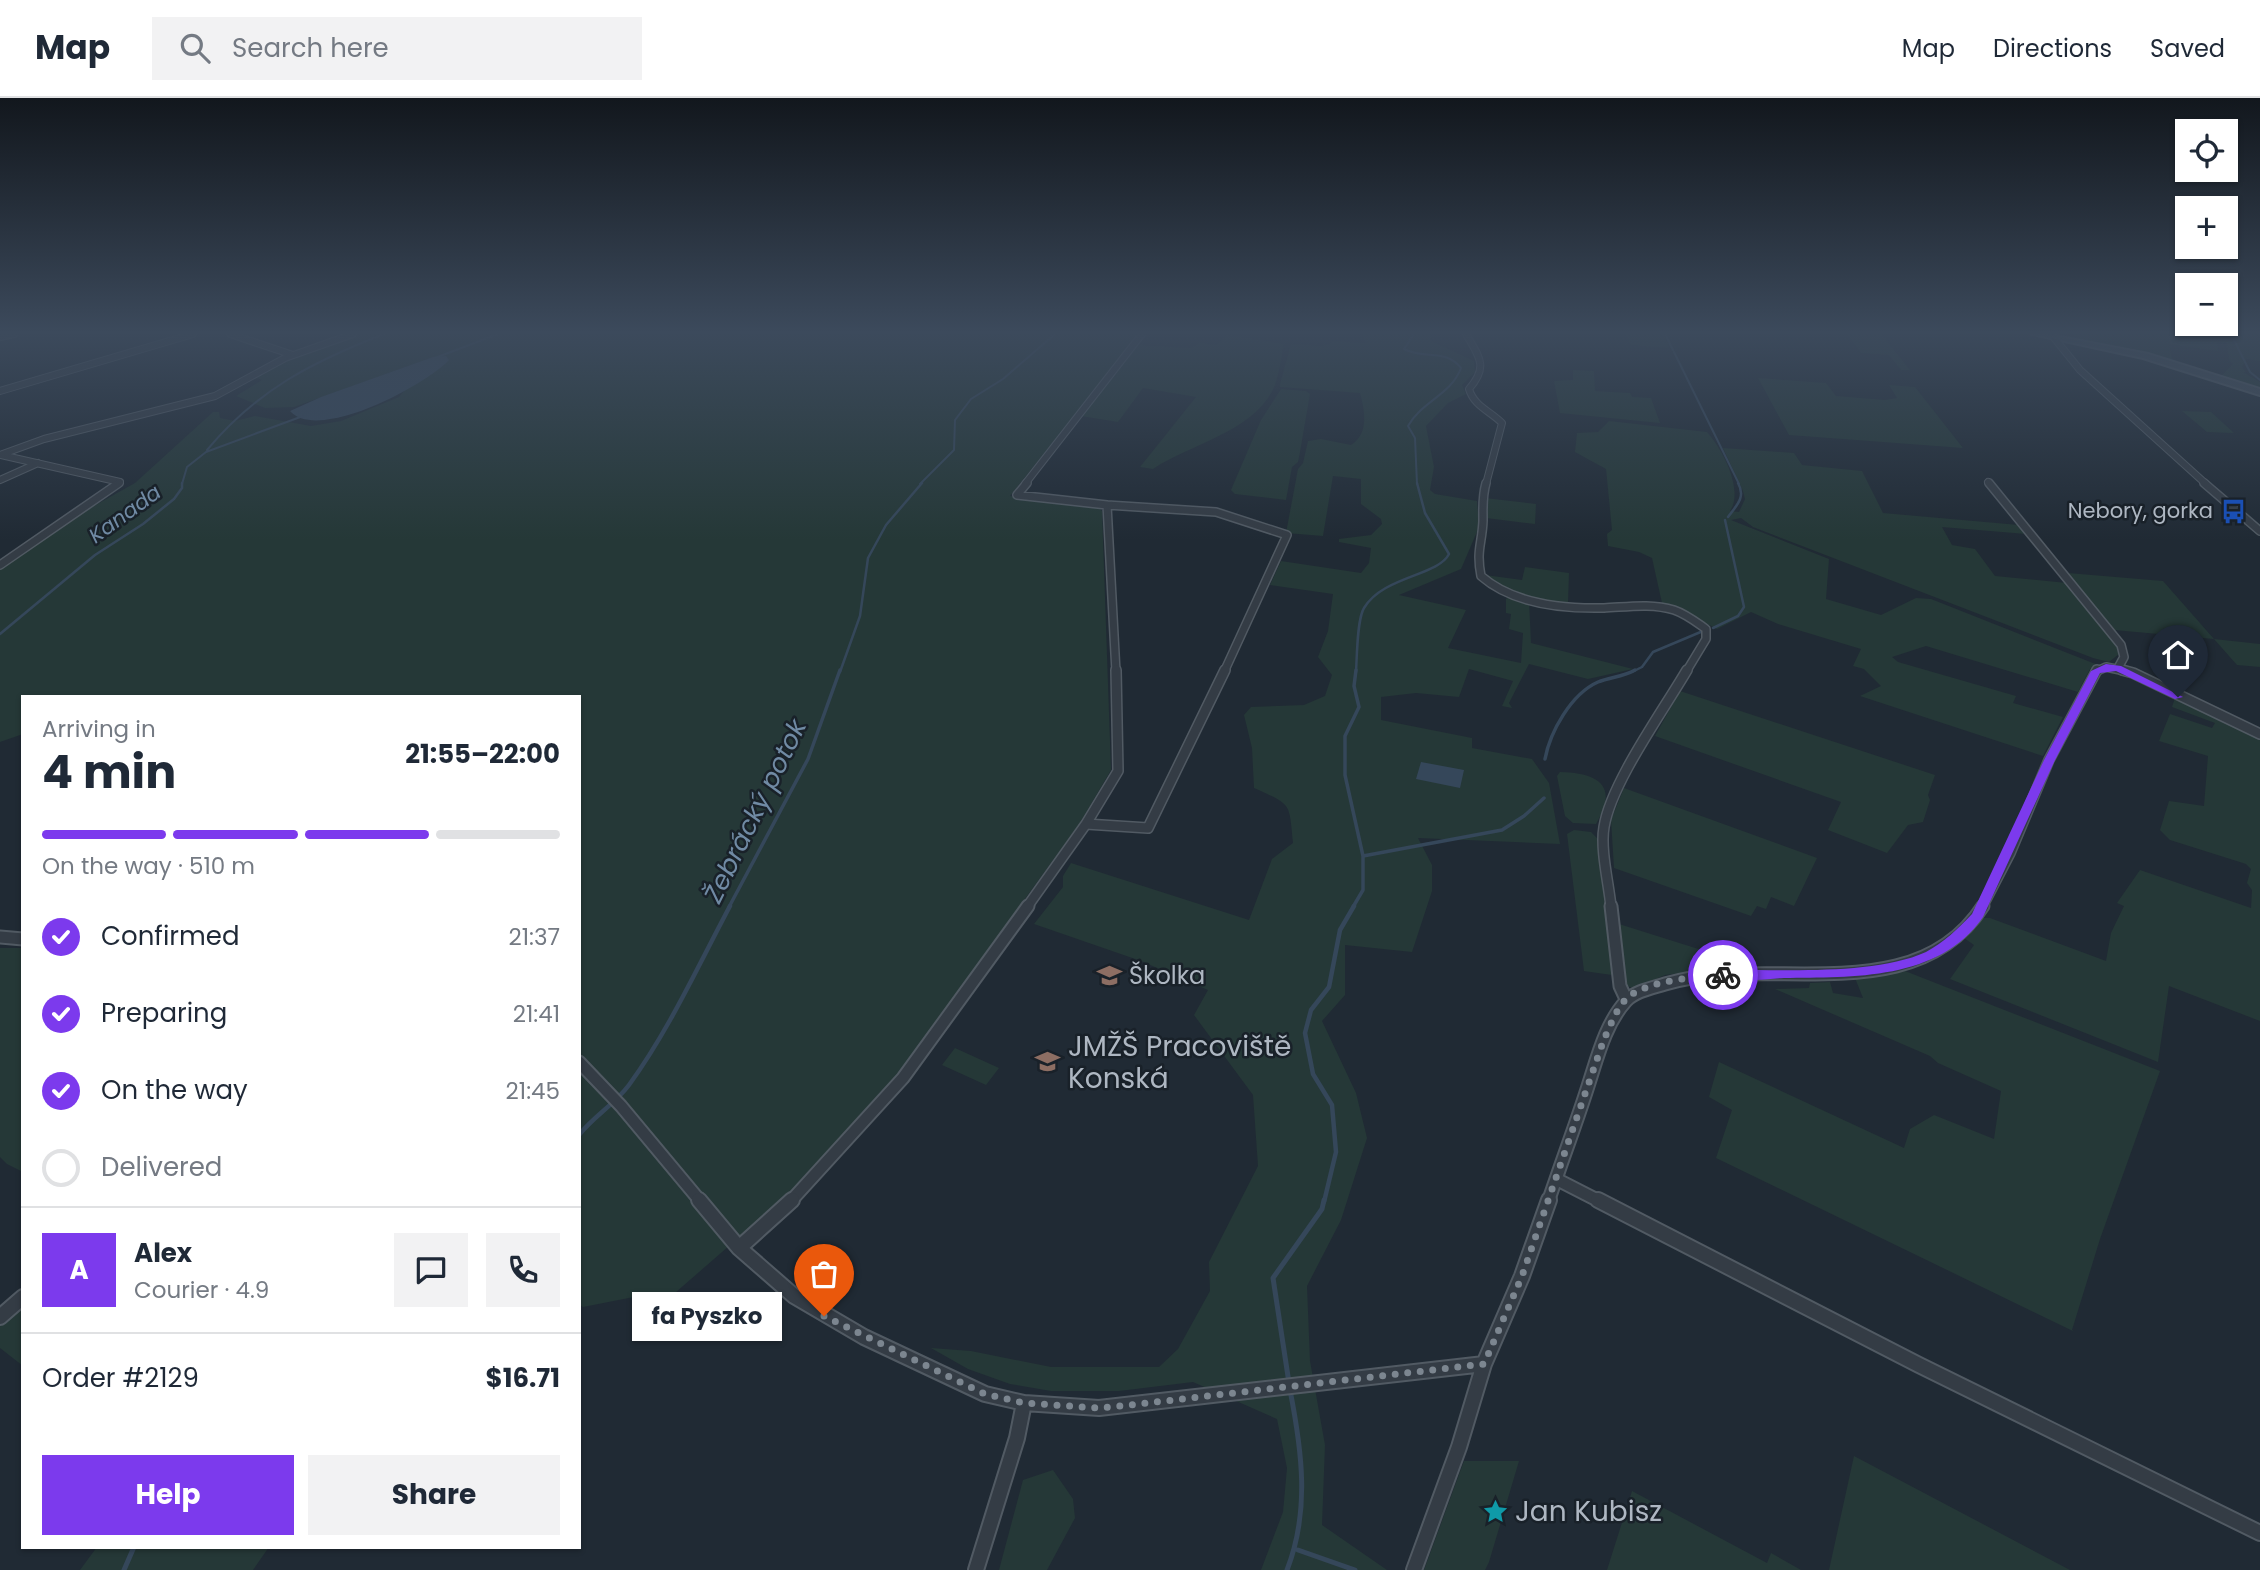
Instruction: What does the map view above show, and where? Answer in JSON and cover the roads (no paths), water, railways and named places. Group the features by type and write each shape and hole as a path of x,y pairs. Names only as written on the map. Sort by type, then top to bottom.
{"street":[{"path":"0,455 44,439 182,403"},
{"path":"1086,824 1149,828 1209,706 1287,535 1267,531 1232,517 1207,512 1017,495 1088,403"},
{"path":"1475,403 1502,423 1480,502 1483,520 1477,555 1481,576 1503,592 1572,607 1640,606 1672,610 1693,619 1706,629 1706,639 1621,781 1608,809 1603,830 1620,986 1626,999"},
{"path":"2115,403 2260,531"},
{"path":"0,455 120,482 0,565"},
{"path":"0,480 38,463"},
{"path":"1988,482 2121,645 2124,657 2118,668"},
{"path":"739,1248 797,1196 903,1078 964,997 1086,824 1118,771 1118,699 1107,505"},
{"path":"1413,1570 1459,1447 1484,1364 1522,1276 1604,1039 1626,999 1663,982 1690,978 1730,974 1860,972 1909,962 1932,954 1949,944 1977,917 2050,760 2096,671 2106,667 2118,668 2260,734"},
{"path":"0,937 21,939"},
{"path":"581,1064 621,1106 739,1248 794,1296 834,1321 985,1394 1024,1403 1099,1408 1484,1364"},
{"path":"1556,1179 1919,1365 2260,1533"},
{"path":"0,1317 21,1299"},
{"path":"976,1570 1017,1438 1024,1403"}],"water":[{"path":"308,403 381,403 347,416 323,420 304,419 290,411"},
{"path":"1421,762 1464,770 1460,788 1416,779"}],"waterway":[{"path":"207,450 255,403"},
{"name":"Žebrácký potok","path":"920,484 954,450 955,420 968,403"},
{"path":"1417,484 1415,438 1408,426 1430,403"},
{"path":"1699,403 1739,484"},
{"name":"Kanada","path":"182,484 187,467 206,452 303,416"},
{"name":"Žebrácký potok","path":"840,672 860,616 868,558 886,525 922,483"},
{"path":"1356,672 1359,629 1364,608 1384,589 1434,567 1449,554 1425,513 1417,483"},
{"path":"1728,517 1741,497 1738,483"},
{"name":"Kanada","path":"0,634 95,555 143,524 174,499 182,484"},
{"path":"1713,628 1738,616 1744,607 1725,520"},
{"path":"1632,672 1642,667 1653,652 1703,631"},
{"name":"Žebrácký potok","path":"729,907 808,759 840,670"},
{"path":"1356,670 1354,686 1359,707 1345,736 1345,775 1363,856"},
{"path":"1545,759 1557,726 1579,695 1598,682 1635,670"},
{"path":"1363,856 1502,830 1524,816 1544,798"},
{"path":"1353,907 1363,890 1363,856"},
{"name":"Žebrácký potok","path":"581,1133 623,1092 644,1064 730,906"},
{"path":"1324,1202 1336,1152 1332,1105 1313,1074 1305,1033 1311,1010 1329,987 1340,930 1354,906"},
{"path":"1289,1383 1273,1278 1322,1209 1324,1200"},
{"path":"1287,1570 1299,1526 1302,1481 1290,1390"},
{"name":"Žebrácký potok","path":"124,1570 133,1549"},
{"path":"1298,1550 1355,1570"}],"place":[{"name":"Nebory, gorka","path":"2233,511"},
{"name":"Školka","path":"1109,976"},
{"name":"JMŽŠ Pracoviště Konská","path":"1048,1062"},
{"name":"fa Pyszko","path":"824,1316"},
{"name":"Jan Kubisz","path":"1495,1511"}]}
